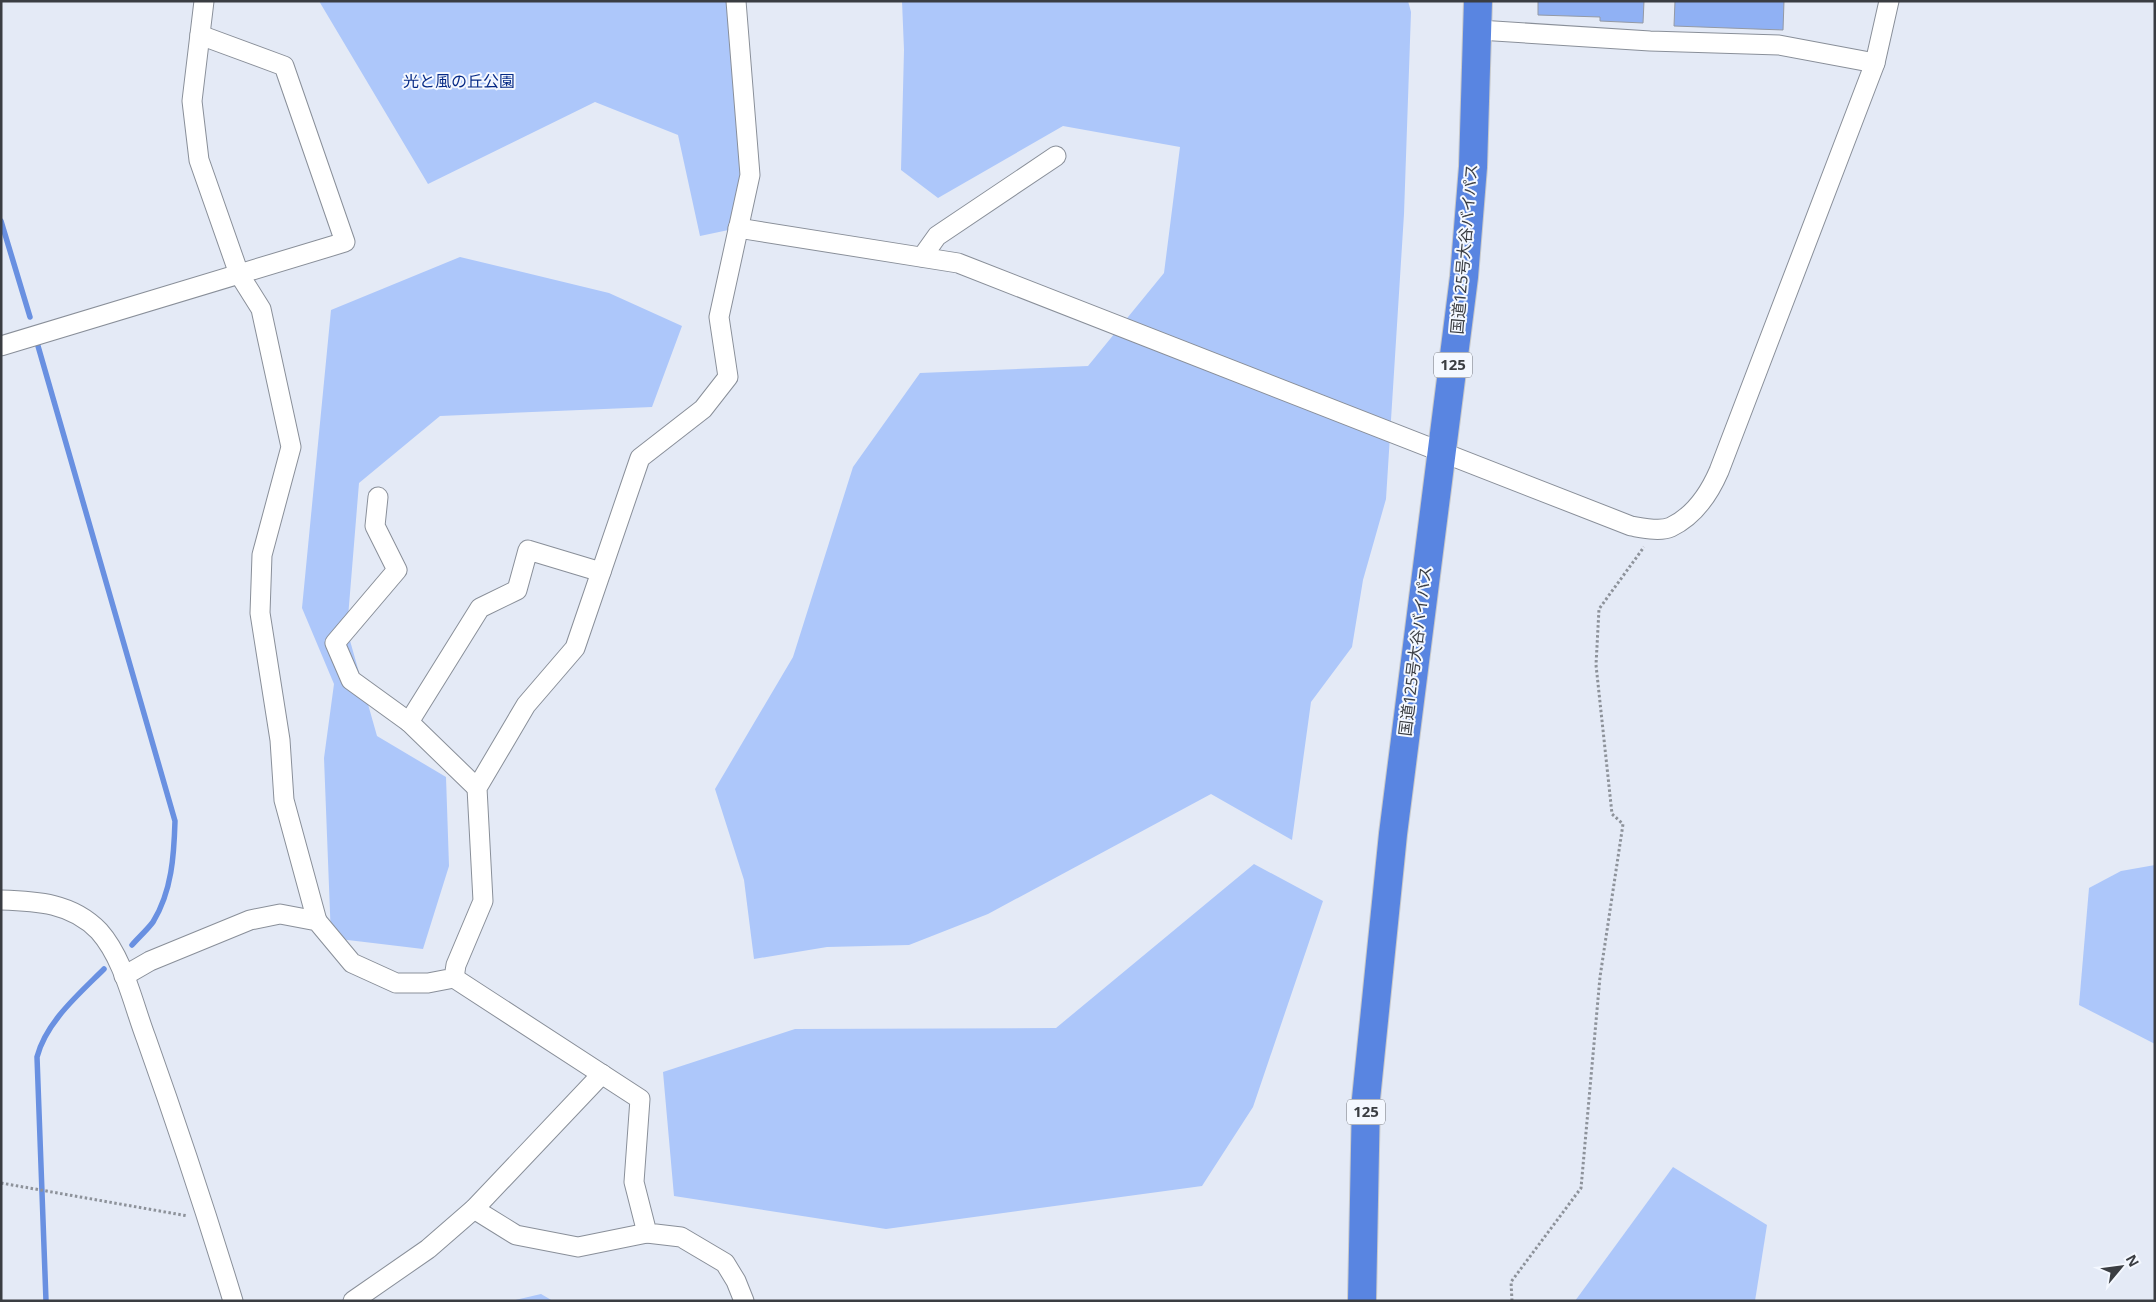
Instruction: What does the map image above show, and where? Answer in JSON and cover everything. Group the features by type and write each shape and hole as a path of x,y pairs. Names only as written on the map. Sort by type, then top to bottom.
{"highway":[{"name":"国道125号大谷バイパス","path":"1362,1301 1366,1099 1393,834 1465,257 1473,168 1478,1"}],"street":[{"path":"204,1 192,101 199,160 239,274 261,309 291,447 262,555 260,613 280,740 284,800 317,922 352,963 396,982 428,983 454,978 640,1099 634,1182 647,1233"},
{"path":"454,978 456,965 483,901 477,788 526,705 575,648 640,458 703,409 728,377 718,317 750,175 736,1"},
{"path":"738,228 958,263 1631,526 1657,529 1669,528 1688,515 1705,498 1713,486 1875,63 1889,1"},
{"path":"1478,30 1650,41 1779,46 1875,63"},
{"path":"1,346 345,242 284,66 200,35"},
{"path":"922,257 937,236 1056,156"},
{"path":"378,497 375,526 397,570 335,643 351,680 409,722 477,788"},
{"path":"409,722 480,608 517,590 528,550 601,572"},
{"path":"1,900 35,901 69,909 98,930 109,944 124,976 208,1220 233,1301"},
{"path":"124,976 150,961 250,920 280,914 317,922"},
{"path":"353,1301 428,1249 474,1209 602,1074"},
{"path":"474,1209 516,1235 578,1247 647,1233 681,1237 725,1263 736,1281 744,1301"}],"path":[{"path":"1512,1301 1511,1282 1581,1188 1600,977 1623,824 1612,814 1596,665 1599,609 1657,529"},
{"path":"1,1182 208,1220"}],"green space":[{"name":"光と風の丘公園","path":"319,1 736,1 750,175 738,228 700,236 678,135 595,102 428,184"},
{"path":"902,1 1408,1 1411,12 1404,214 1386,499 1363,580 1352,647 1311,702 1292,840 1211,794 988,914 909,945 827,947 754,959 744,880 715,789 793,657 853,467 920,373 1088,366 1164,273 1180,147 1063,126 938,198 901,170 904,50"},
{"path":"460,257 609,293 682,326 652,407 440,416 359,483 347,630 377,736 446,777 449,866 423,949 331,938 324,758 334,684 302,608 331,310"},
{"path":"1254,864 1323,901 1253,1107 1202,1186 886,1229 674,1196 663,1072 795,1029 1056,1028"},
{"path":"2155,865 2155,1044 2079,1005 2089,888 2121,871"},
{"path":"1673,1167 1767,1225 1755,1301 1575,1301"},
{"path":"541,1294 553,1301 511,1301"}],"building":[{"path":"1538,1 1644,1 1643,23 1600,21 1600,17 1538,15"},
{"path":"1675,1 1784,1 1783,30 1674,26"}],"waterway":[{"path":"1,221 30,317"},
{"path":"38,346 175,821 173,860 164,898 153,922 132,945"},
{"path":"46,1301 37,1057 41,1044 64,1009 104,969"}]}
